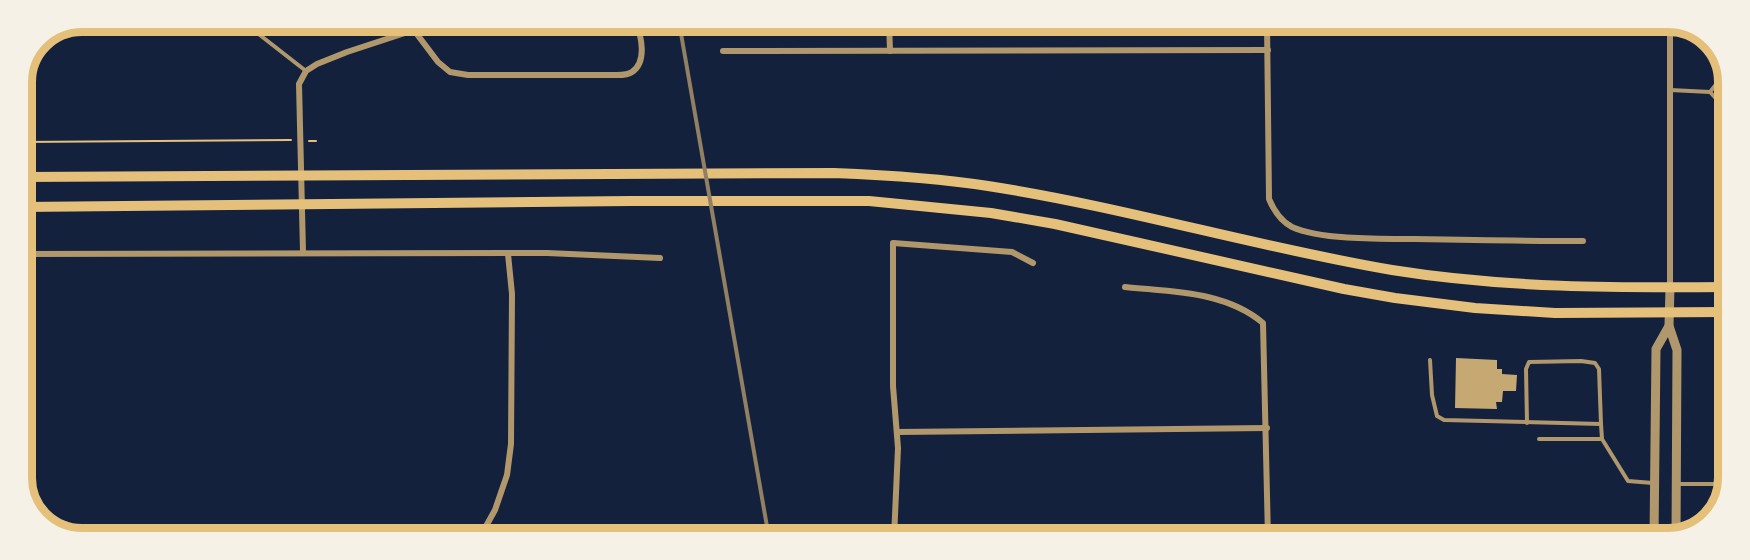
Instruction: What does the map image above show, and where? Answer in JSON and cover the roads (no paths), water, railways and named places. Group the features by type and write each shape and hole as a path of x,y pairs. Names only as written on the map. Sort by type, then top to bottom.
{"main road":[{"path":"32,177 834,173 903,177 1015,190 1350,262 1430,276 1530,285 1718,287"},
{"path":"32,207 826,200 899,203 991,213 1055,224 1344,289 1395,298 1475,308 1555,313 1718,312"}],"street":[{"path":"303,252 299,84 306,71 347,52 408,32"},
{"path":"416,32 438,62 450,72 468,75 630,74 639,64 642,47 638,32"},
{"path":"890,32 890,51"},
{"path":"1267,32 1269,200 1273,210 1293,228 1353,237 1583,242"},
{"path":"1670,32 1669,326 1677,350 1676,528"},
{"path":"723,51 1268,50"},
{"path":"894,528 897,432 893,386 893,243 1012,252 1033,263"},
{"path":"32,254 547,253 660,258"},
{"path":"485,528 495,510 507,475 511,444 512,294 508,254"},
{"path":"1125,286 1193,294 1228,302 1249,312 1263,323 1268,528"},
{"path":"1654,528 1656,349 1669,326"},
{"path":"897,432 1267,428"}],"lane":[{"path":"256,32 306,71"},
{"path":"1710,92 1718,82 1718,76"},
{"path":"1670,90 1710,92 1718,101"},
{"path":"1430,360 1432,395 1437,416 1444,420 1600,424"},
{"path":"1527,423 1526,369 1529,362 1595,363 1599,369 1602,439 1628,481 1654,483"},
{"path":"1539,439 1602,439"},
{"path":"1677,484 1718,484"}],"railway":[{"path":"681,32 767,528"}]}
